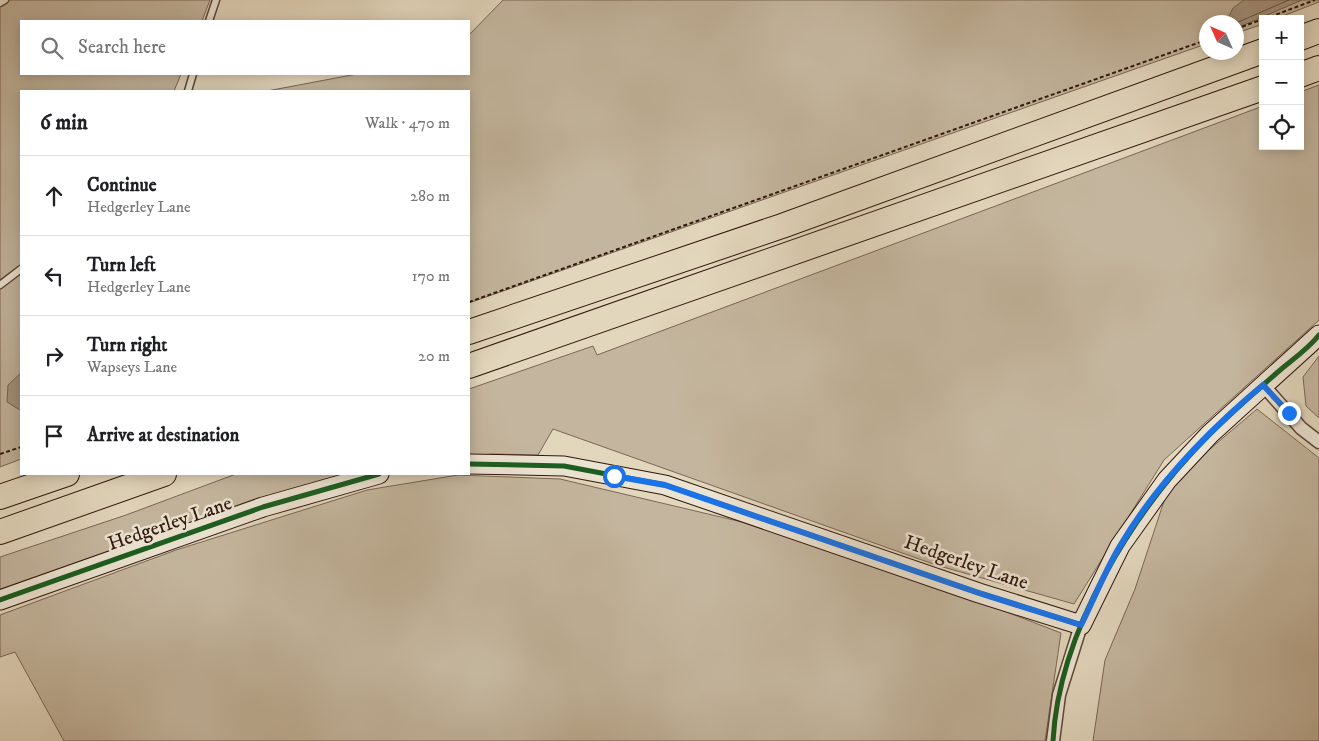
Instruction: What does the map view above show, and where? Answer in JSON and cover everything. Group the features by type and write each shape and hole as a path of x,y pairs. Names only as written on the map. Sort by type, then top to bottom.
{"highway":[{"path":"1304,37 1319,31"},
{"path":"470,332 782,226 1259,52"},
{"path":"1304,74 1319,68"},
{"path":"470,366 1259,89"},
{"path":"0,497 64,475"},
{"path":"0,532 161,475"}],"street":[{"path":"1053,741 1060,695 1081,625 1120,546 1167,480 1210,434 1319,336"},
{"path":"1263,385 1301,428 1319,442"},
{"name":"Hedgerley Lane","path":"470,464 564,466 665,485 979,593 1081,625"},
{"name":"Hedgerley Lane","path":"0,600 263,508 376,475"}],"lane":[{"path":"0,3 5,0"},
{"path":"209,20 216,0"},
{"path":"188,90 193,75"},
{"path":"0,285 20,270"}],"path":[{"path":"1274,15 1315,0"},
{"path":"1244,26 1259,20"},
{"path":"470,302 1199,42"},
{"path":"0,454 20,446"}],"shaded area":[{"path":"0,0 210,0 202,20 20,20 20,75 181,75 174,90 20,90 20,459 0,467"},
{"path":"503,0 1319,0 1319,2 1285,15 1259,15 1259,25 1244,31 1244,15 1199,15 1199,46 470,303 470,90 272,90 352,75 470,75 470,34"},
{"path":"1319,85 1319,320 1164,460 1074,604 936,565 553,429 538,455 492,454 470,456 470,389 593,346 597,355 1259,107 1259,150 1304,150 1304,91"},
{"path":"1319,356 1319,418 1306,406 1303,377"},
{"path":"1257,409 1319,458 1319,741 1093,741 1105,660 1135,589 1170,483"},
{"path":"233,475 348,475 0,591 0,557 126,515"},
{"path":"458,475 560,479 742,522 898,570 1061,633 1045,741 64,741 15,652 0,657 0,615 176,550 367,490"}],"water":[{"path":"1244,0 1302,0 1267,15 1259,15 1259,19 1244,25 1244,15 1230,15 1233,8"},
{"path":"20,374 20,410 7,402 8,385"}],"cycle path":[{"path":"1053,741 1058,699 1069,657 1085,615 1105,575 1128,536 1181,465 1210,434 1319,335"},
{"path":"470,464 564,466 665,485 979,593 1081,625"},
{"path":"0,600 263,507 375,475"}],"route":[{"path":"614,476 665,485 874,555 979,593 1081,625 1120,546 1167,480 1210,434 1263,385 1289,413"}]}
